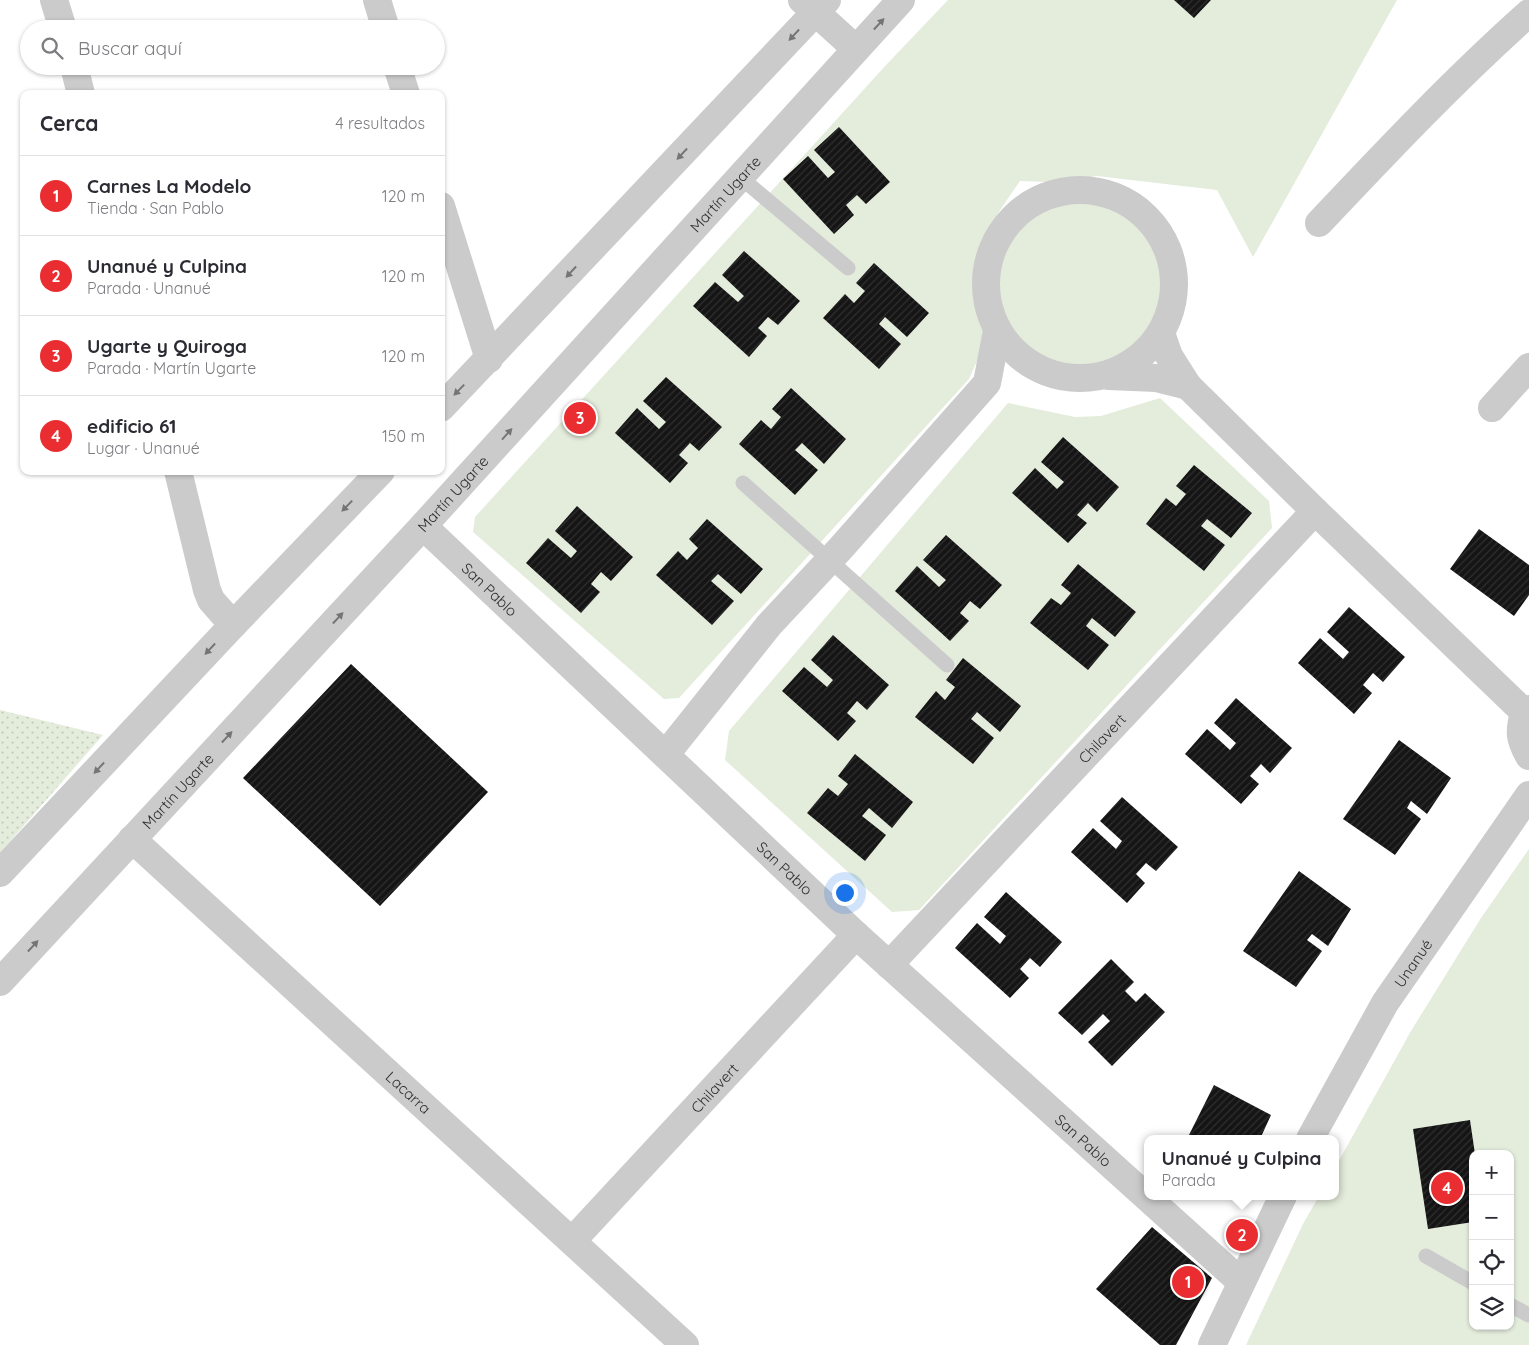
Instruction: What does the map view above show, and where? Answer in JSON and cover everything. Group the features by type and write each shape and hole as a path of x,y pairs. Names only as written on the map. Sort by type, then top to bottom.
{"street":[{"path":"54,0 60,20"},
{"path":"377,0 383,20"},
{"name":"Martín Ugarte","path":"0,982 424,526 901,0"},
{"path":"445,404 489,359 815,4 856,49"},
{"path":"1319,223 1406,130 1493,45 1529,14"},
{"path":"77,75 81,90"},
{"path":"401,75 405,90"},
{"path":"1081,189 1109,194 1134,207 1155,226 1169,250 1174,278 1172,306 1161,332 1137,360 1122,369 1086,379 1067,378 1048,373 1019,357 1006,344 997,331 987,304 985,276 992,249 1006,224 1027,205 1053,193 1081,189"},
{"path":"445,219 489,359"},
{"path":"987,383 997,331"},
{"path":"1161,332 1169,356 1188,386 1315,511 1527,710 1519,731 1529,756"},
{"path":"1492,408 1529,368"},
{"path":"666,754 770,625 987,383 1011,375 1048,373"},
{"path":"1104,375 1156,378 1188,386"},
{"path":"179,475 207,590 211,600 233,625"},
{"path":"0,873 377,475"},
{"name":"Chilavert","path":"888,965 1315,511"},
{"name":"San Pablo","path":"424,526 888,965 1144,1195"},
{"name":"Unanué","path":"1312,1135 1385,1003 1524,812"},
{"name":"Lacarra","path":"132,839 685,1345"},
{"name":"Chilavert","path":"572,1241 856,935"},
{"name":"San Pablo","path":"1150,1200 1241,1282"},
{"path":"1212,1345 1281,1200"}],"lane":[{"path":"740,177 848,268"},
{"path":"743,482 947,665"},
{"path":"1426,1256 1469,1281"},
{"path":"1514,1307 1529,1316"}],"green space":[{"path":"948,0 1397,0 1253,257 1217,190 1097,176 1047,182 1020,181 990,226 975,264 975,292 980,315 988,336 969,379 679,698 664,699 473,532 475,517 887,64"},
{"path":"1091,195 1115,201 1131,209 1144,220 1155,233 1163,249 1168,265 1168,299 1163,315 1155,331 1144,344 1131,355 1107,366 1091,369 1073,369 1057,366 1033,355 1009,331 996,299 995,273 998,257 1009,233 1033,209 1065,196"},
{"path":"1160,398 1269,501 1272,528 919,910 892,912 725,760 729,731 1008,403 1075,417 1101,416"},
{"path":"0,710 103,735 0,853"},
{"path":"1529,849 1529,1345 1246,1345 1303,1224 1317,1200 1339,1200 1339,1161 1411,1031 1481,918"}],"building":[{"path":"1174,0 1211,0 1194,18"},
{"path":"839,127 890,182 866,204 857,195 846,205 854,215 834,234 783,179 808,156 828,178 835,172 814,150"},
{"path":"744,251 800,301 778,325 768,317 758,328 767,336 749,357 693,306 715,282 738,302 744,296 722,275"},
{"path":"874,263 929,313 907,337 885,317 879,324 901,344 879,369 823,318 845,294 854,303 865,291 856,283"},
{"path":"666,377 722,427 699,451 690,443 679,455 688,463 670,483 615,433 637,408 659,429 666,422 643,401"},
{"path":"791,388 846,439 824,464 802,443 795,450 818,470 795,495 739,444 761,420 771,429 781,417 772,409"},
{"path":"1063,437 1119,487 1097,512 1088,503 1077,515 1087,523 1068,543 1012,493 1035,468 1057,489 1064,482 1041,462"},
{"path":"1194,465 1252,513 1231,538 1207,519 1201,526 1225,545 1204,571 1146,524 1166,498 1176,506 1186,494 1176,486"},
{"path":"577,506 633,557 611,581 601,572 591,584 600,592 581,613 526,563 548,538 571,558 577,551 555,531"},
{"path":"707,519 763,569 741,594 718,574 711,581 734,601 712,625 656,575 678,551 687,560 698,548 689,539"},
{"path":"1479,529 1529,565 1529,595 1514,616 1450,569"},
{"path":"946,535 1002,585 980,609 970,601 960,613 969,621 950,641 895,591 917,566 939,587 946,580 923,560"},
{"path":"1078,564 1136,612 1115,637 1092,618 1086,626 1109,645 1088,670 1030,623 1051,598 1061,605 1071,593 1061,585"},
{"path":"1349,607 1405,657 1383,682 1373,673 1363,685 1372,693 1354,714 1298,663 1320,638 1343,659 1349,652 1327,632"},
{"path":"833,635 889,685 867,710 857,701 847,713 856,721 838,741 782,691 804,667 827,687 833,680 811,660"},
{"path":"963,658 1021,706 1000,732 977,712 971,719 994,738 973,764 915,717 936,691 945,700 955,687 946,680"},
{"path":"351,664 488,792 380,906 243,778"},
{"path":"1236,698 1292,748 1270,773 1261,764 1250,776 1259,784 1241,804 1185,754 1207,729 1230,750 1236,743 1214,723"},
{"path":"1399,740 1451,778 1427,814 1411,801 1407,808 1421,819 1395,855 1343,819"},
{"path":"855,754 913,802 892,828 869,808 862,816 886,835 865,861 807,813 828,788 838,796 848,784 838,776"},
{"path":"1122,797 1178,847 1156,871 1146,863 1136,874 1145,883 1127,903 1071,852 1093,828 1116,849 1122,841 1100,821"},
{"path":"1299,871 1351,909 1328,946 1312,934 1307,940 1322,951 1296,987 1243,951"},
{"path":"1006,892 1062,942 1040,967 1030,958 1020,969 1029,978 1010,998 955,948 977,923 1000,944 1006,936 984,917"},
{"path":"1111,959 1134,982 1125,991 1136,1002 1145,993 1165,1012 1112,1066 1088,1042 1110,1021 1103,1014 1082,1035 1058,1013"},
{"path":"1214,1085 1271,1115 1262,1135 1189,1135"},
{"path":"1470,1120 1474,1150 1469,1150 1469,1223 1428,1229 1413,1129"},
{"path":"1152,1227 1212,1278 1176,1345 1160,1345 1096,1289"}],"place":[{"name":"Ugarte y Quiroga","path":"580,418"},
{"name":"edificio 61","path":"1447,1188"},
{"name":"Unanué y Culpina","path":"1242,1235"},
{"name":"Carnes La Modelo","path":"1188,1282"}]}
